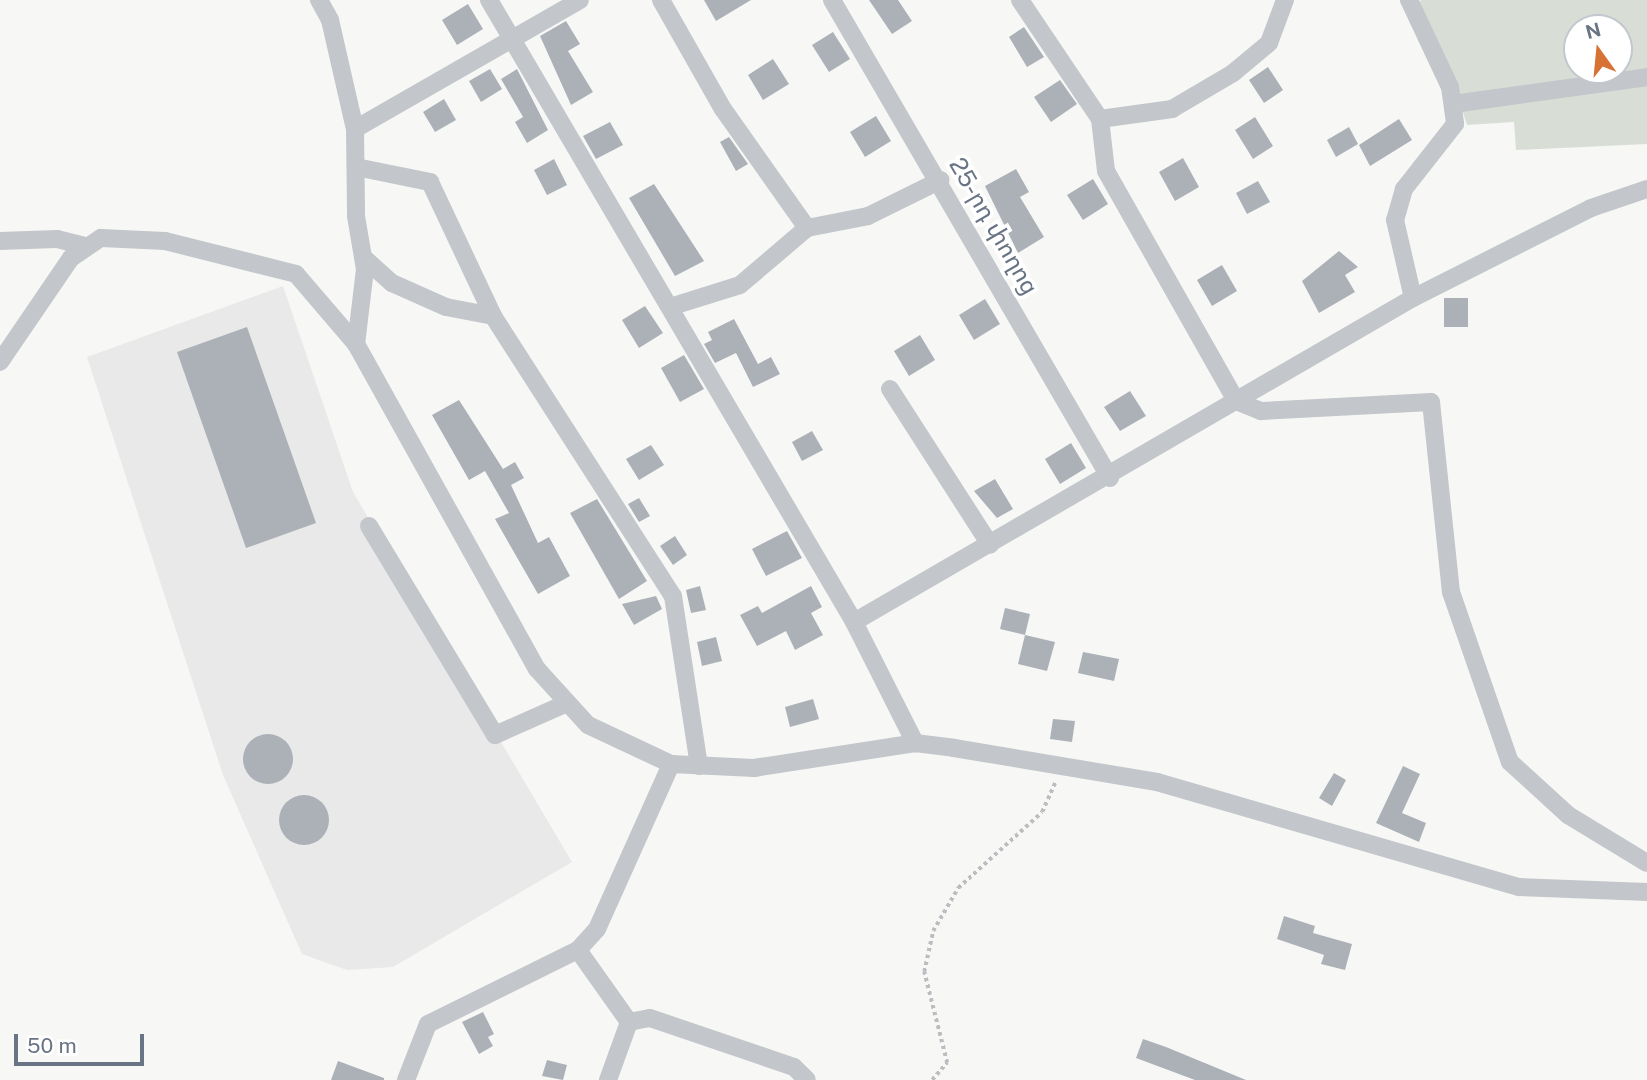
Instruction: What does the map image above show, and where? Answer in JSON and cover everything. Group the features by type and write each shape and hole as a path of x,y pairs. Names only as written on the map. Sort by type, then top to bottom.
{"street":[{"path":"319,0 330,20 355,129 364,258 356,344"},
{"path":"489,0 513,38 585,170 673,306 854,622 915,743"},
{"path":"355,129 580,0"},
{"path":"661,0 723,109 807,228"},
{"name":"25-րդ փողոց","path":"832,0 940,180 1110,478"},
{"path":"1020,0 1100,119 1106,171 1236,401 1261,411 1431,402 1451,592 1510,762 1568,815 1647,863"},
{"path":"1100,119 1172,109 1269,43 1285,0"},
{"path":"1410,0 1453,104 1455,124 1404,189 1395,220 1413,298"},
{"path":"1453,104 1647,77"},
{"path":"356,167 430,182 493,316 673,596 699,766"},
{"path":"673,306 740,285 807,228 868,216 940,180"},
{"path":"854,622 1110,478 1413,298 1591,208 1647,189"},
{"path":"0,362 71,258 86,246 120,235 165,241 296,274 356,344 478,569 565,704 588,724 671,764 754,768 915,743 1062,764 1266,810 1409,860 1519,887 1647,892"},
{"path":"0,240 57,239 86,246"},
{"path":"364,258 392,283 446,306 493,316"},
{"path":"890,389 990,545"},
{"path":"369,527 495,735 565,704"},
{"path":"406,1080 428,1024 578,950 616,894 671,764"},
{"path":"578,950 629,1022"},
{"path":"629,1022 649,1018 794,1067 807,1080"},
{"path":"608,1080 629,1022"}],"path":[{"path":"932,1080 947,1063 924,972 933,931 958,888 1042,812 1062,764"}],"shaded area":[{"path":"1421,0 1647,0 1647,144 1516,150 1514,122 1467,125 1445,56 1414,11"},
{"path":"283,286 353,492 572,862 393,967 347,970 302,954 223,775 87,357"}],"building":[{"path":"704,0 751,0 716,21"},
{"path":"869,0 898,0 912,21 892,34"},
{"path":"468,4 483,29 457,45 442,20"},
{"path":"566,21 580,44 568,51 593,92 571,105 540,36"},
{"path":"1024,27 1044,57 1027,67 1009,37"},
{"path":"833,32 850,59 829,72 812,45"},
{"path":"773,59 789,84 763,100 748,75"},
{"path":"1268,67 1283,90 1264,103 1249,80"},
{"path":"490,69 502,89 481,102 469,81"},
{"path":"517,69 548,130 527,143 515,122 523,117 501,79"},
{"path":"1060,80 1077,104 1051,122 1034,97"},
{"path":"444,99 456,120 435,132 423,112"},
{"path":"876,116 891,141 865,157 850,132"},
{"path":"1255,117 1273,146 1253,159 1235,130"},
{"path":"1399,119 1412,140 1370,166 1359,145"},
{"path":"610,122 623,145 596,159 583,136"},
{"path":"1349,127 1358,144 1336,157 1327,140"},
{"path":"729,137 748,164 736,171 720,142"},
{"path":"1183,158 1199,187 1175,201 1159,172"},
{"path":"554,159 567,185 547,195 534,170"},
{"path":"1016,169 1029,192 1020,197 1044,237 1018,253 985,186"},
{"path":"1093,179 1108,204 1083,220 1067,195"},
{"path":"1258,181 1270,202 1247,214 1236,193"},
{"path":"654,184 704,261 675,276 629,198"},
{"path":"1339,251 1358,267 1345,275 1355,292 1319,313 1302,281"},
{"path":"1222,265 1237,291 1212,306 1197,280"},
{"path":"1444,298 1468,298 1468,327 1444,327"},
{"path":"985,299 1000,324 974,340 959,315"},
{"path":"645,306 663,333 639,348 622,320"},
{"path":"734,319 758,364 771,357 780,374 753,387 736,353 715,363 704,344 712,340 708,332"},
{"path":"247,327 316,523 246,548 177,352"},
{"path":"920,335 935,360 909,376 894,351"},
{"path":"684,355 704,389 680,402 661,368"},
{"path":"1130,391 1146,416 1120,431 1104,407"},
{"path":"459,400 503,469 515,462 524,478 511,485 538,543 549,537 570,576 538,594 495,519 509,513 485,471 469,480 432,415"},
{"path":"812,431 823,450 802,461 792,442"},
{"path":"1071,443 1086,468 1060,484 1045,459"},
{"path":"651,445 664,465 639,480 626,459"},
{"path":"995,479 1013,509 997,518 974,491"},
{"path":"639,498 650,516 639,522 628,504"},
{"path":"597,499 647,581 619,599 570,513"},
{"path":"787,531 802,558 766,576 752,549"},
{"path":"675,536 687,555 673,565 660,546"},
{"path":"700,586 706,610 691,613 686,590"},
{"path":"811,586 822,607 811,613 823,635 795,650 786,631 757,646 740,615 758,606 762,613"},
{"path":"656,596 662,609 634,625 622,604"},
{"path":"1005,608 1030,614 1025,635 1000,629"},
{"path":"1025,635 1055,642 1047,671 1018,664"},
{"path":"716,637 722,661 702,666 697,642"},
{"path":"1083,652 1119,659 1114,681 1078,673"},
{"path":"813,699 819,719 790,727 785,707"},
{"path":"1053,719 1075,721 1072,742 1050,739"},
{"path":"268,734 285,742 293,759 285,776 268,784 251,776 243,759 251,742"},
{"path":"1403,766 1420,774 1402,813 1426,823 1419,842 1376,823"},
{"path":"1334,773 1346,780 1332,806 1319,798"},
{"path":"304,795 321,803 329,820 321,837 304,845 287,837 279,820 287,803"},
{"path":"1284,916 1315,926 1313,933 1352,944 1345,970 1321,964 1324,955 1277,939"},
{"path":"483,1012 494,1034 488,1037 493,1046 479,1054 462,1022"},
{"path":"1143,1039 1246,1080 1195,1080 1136,1058"},
{"path":"547,1060 567,1065 563,1080 542,1076"},
{"path":"338,1061 384,1078 384,1080 331,1080"}]}
